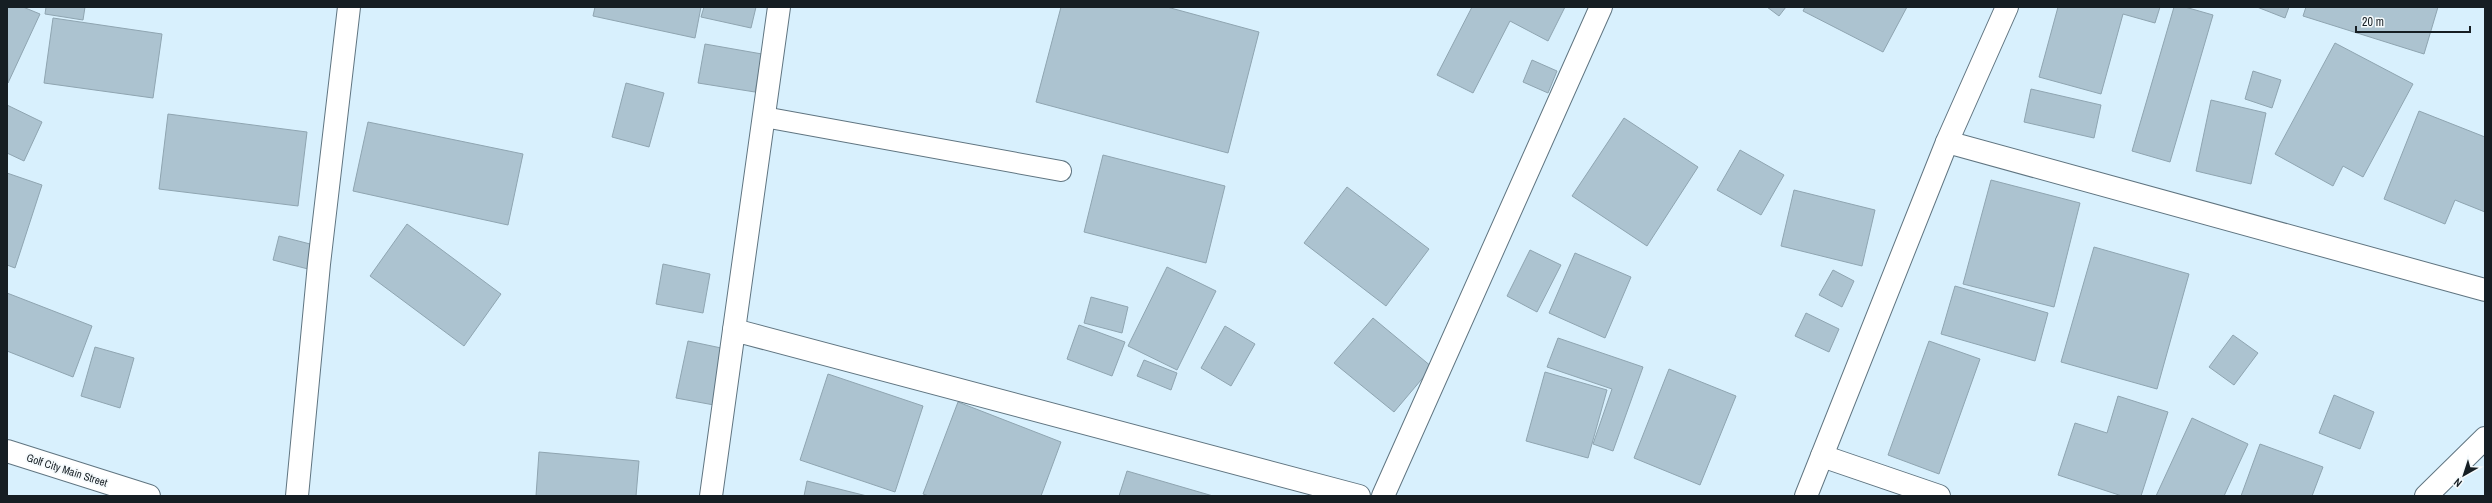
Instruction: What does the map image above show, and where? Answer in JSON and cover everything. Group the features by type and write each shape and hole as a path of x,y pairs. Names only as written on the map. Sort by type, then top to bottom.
{"street":[{"path":"297,496 319,264 349,7"},
{"path":"711,496 779,7"},
{"path":"1383,496 1601,7"},
{"path":"1806,496 1947,142 2007,7"},
{"path":"1947,142 2485,290"},
{"path":"734,330 1359,496"},
{"path":"2426,496 2485,438"},
{"name":"Golf City Main Street","path":"7,451 149,496"},
{"path":"1822,456 1939,496"}],"lane":[{"path":"764,116 1060,170"}],"building":[{"path":"7,7 23,7 40,14 8,83"},
{"path":"46,7 85,7 83,20 45,14"},
{"path":"595,7 701,7 695,38 593,16"},
{"path":"704,7 756,7 751,28 701,17"},
{"path":"1061,7 1167,7 1259,32 1228,153 1036,102"},
{"path":"1472,7 1565,7 1548,41 1510,21 1473,93 1437,75"},
{"path":"1767,7 1786,7 1779,16"},
{"path":"1805,7 1907,7 1883,52 1803,11"},
{"path":"2058,7 2160,7 2155,23 2123,14 2101,94 2039,77"},
{"path":"2174,7 2185,7 2213,15 2170,162 2132,151"},
{"path":"2257,7 2289,7 2285,18"},
{"path":"2306,7 2438,7 2424,54 2303,16"},
{"path":"53,18 162,34 153,98 44,83"},
{"path":"2335,43 2413,84 2363,177 2343,166 2333,186 2275,154"},
{"path":"705,44 762,54 755,92 698,83"},
{"path":"1532,60 1557,71 1548,93 1523,82"},
{"path":"2253,71 2281,80 2272,108 2245,99"},
{"path":"626,83 664,93 649,147 612,137"},
{"path":"2031,89 2101,105 2094,138 2024,122"},
{"path":"2211,100 2266,113 2251,184 2196,171"},
{"path":"7,105 42,122 24,161 7,153"},
{"path":"2419,111 2485,137 2485,212 2455,200 2445,224 2384,199"},
{"path":"168,114 307,132 298,206 159,189"},
{"path":"1624,118 1698,167 1647,246 1572,196"},
{"path":"368,122 523,154 508,225 353,191"},
{"path":"1740,150 1784,175 1761,215 1717,190"},
{"path":"1103,155 1225,186 1206,263 1084,232"},
{"path":"7,173 42,185 15,268 7,265"},
{"path":"1991,180 2080,203 2054,307 1963,284"},
{"path":"1347,187 1429,249 1386,306 1304,243"},
{"path":"1794,190 1875,210 1862,266 1781,246"},
{"path":"407,224 501,294 464,346 370,276"},
{"path":"279,236 314,245 308,269 273,260"},
{"path":"2094,247 2189,274 2157,389 2061,362"},
{"path":"1530,250 1561,265 1537,312 1507,296"},
{"path":"1575,253 1631,277 1605,338 1549,313"},
{"path":"663,264 710,274 703,313 656,304"},
{"path":"1167,267 1216,291 1177,370 1128,346"},
{"path":"1833,270 1854,281 1842,307 1819,295"},
{"path":"1955,286 2048,313 2035,361 1941,334"},
{"path":"7,293 92,326 73,377 7,351"},
{"path":"1091,297 1128,307 1122,333 1084,323"},
{"path":"1806,313 1839,329 1829,352 1795,336"},
{"path":"1373,318 1432,367 1394,412 1334,363"},
{"path":"1079,325 1125,342 1112,376 1067,359"},
{"path":"1225,326 1255,344 1231,386 1201,368"},
{"path":"2233,335 2258,353 2234,385 2209,367"},
{"path":"1558,338 1643,367 1613,451 1593,444 1612,389 1547,367"},
{"path":"688,341 726,349 714,405 676,398"},
{"path":"1929,341 1980,359 1939,474 1888,455"},
{"path":"95,347 134,358 120,408 81,396"},
{"path":"1144,360 1177,373 1171,390 1137,376"},
{"path":"1669,369 1736,396 1700,485 1634,458"},
{"path":"1545,372 1607,390 1588,458 1526,441"},
{"path":"828,374 923,406 895,492 800,460"},
{"path":"2334,395 2374,412 2360,449 2319,433"},
{"path":"2118,396 2168,412 2141,496 2122,496 2058,475 2075,423 2107,433"},
{"path":"958,402 1061,442 1041,496 929,496 923,494"},
{"path":"2192,418 2248,444 2224,496 2156,496"},
{"path":"2260,444 2323,467 2312,496 2241,496"},
{"path":"539,452 639,461 636,496 536,496"},
{"path":"1127,471 1213,496 1119,496"},
{"path":"807,481 867,496 804,496"}]}
